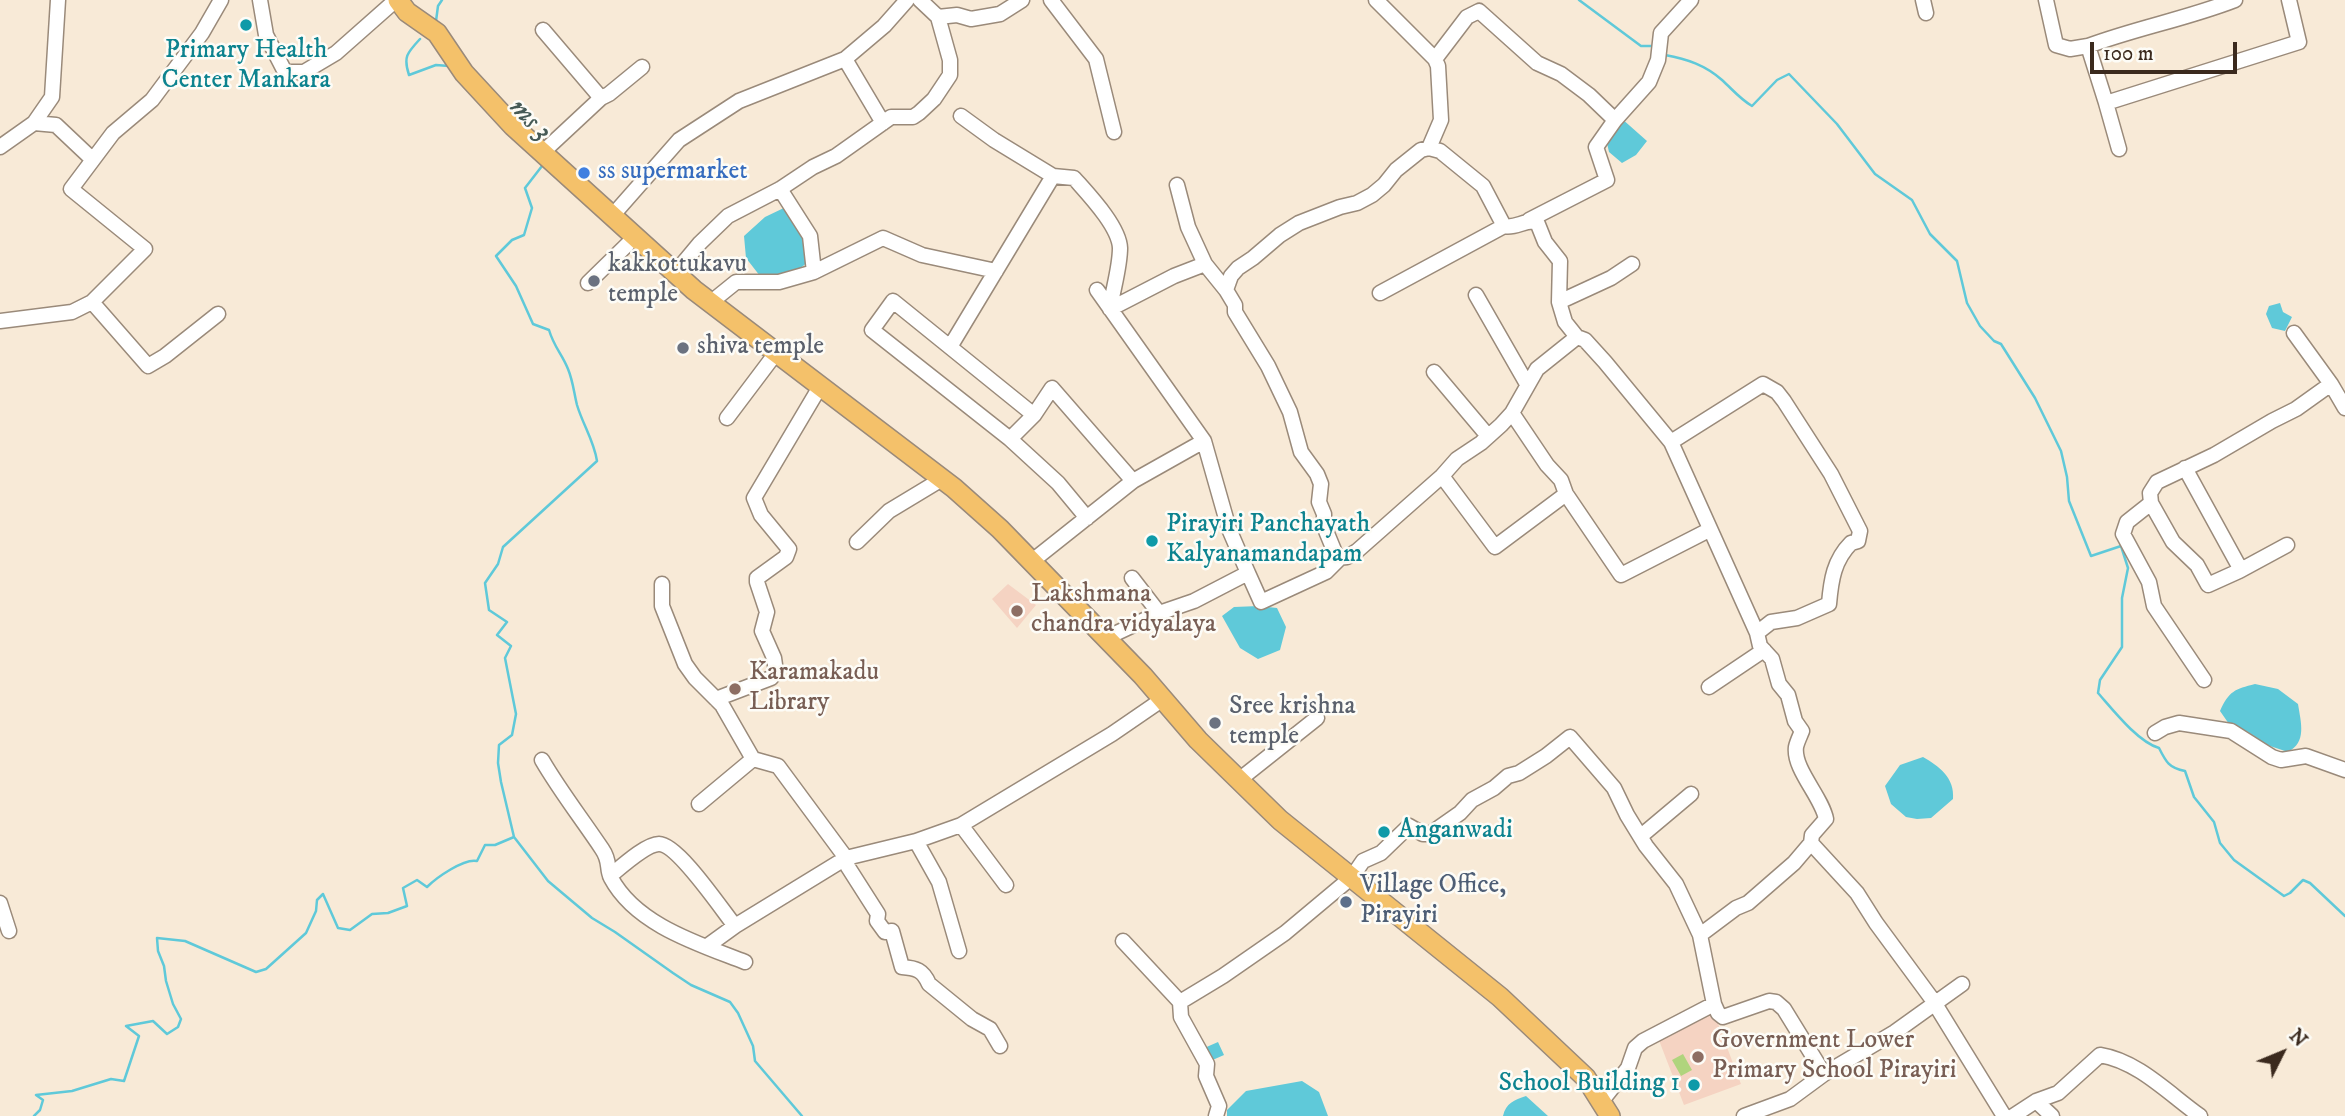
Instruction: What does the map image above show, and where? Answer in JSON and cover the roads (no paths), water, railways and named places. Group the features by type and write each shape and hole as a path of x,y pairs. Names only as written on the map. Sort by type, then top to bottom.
{"main road":[{"path":"397,0 407,12 437,33 464,73 513,126 710,303 942,479 1000,529 1106,638 1198,740 1280,820 1500,996 1586,1078 1605,1109"}],"street":[{"path":"0,147 34,123 52,97 58,0"},
{"path":"0,321 72,312 92,302 145,249 71,189 113,133 152,100 202,33 221,0"},
{"path":"260,0 266,35 285,72 304,72 336,53 397,0"},
{"path":"613,215 679,140 739,101 845,59 884,26 907,0"},
{"path":"675,272 717,225 729,216 780,189 813,166 836,156 891,117 913,117 934,99 950,75 950,60 938,17 920,0"},
{"path":"938,17 957,15 971,19 1000,14 1022,0"},
{"path":"1051,0 1096,59 1114,132"},
{"path":"1376,0 1435,59 1438,66 1441,120 1429,148"},
{"path":"1380,293 1504,226 1510,227 1529,220 1606,180 1596,147 1615,120 1649,82 1658,61 1661,33 1691,0"},
{"path":"2046,0 2056,45 2070,49 2088,46 2235,0"},
{"path":"2106,103 2299,42 2289,0"},
{"path":"1435,59 1467,17 1479,11 1537,63 1561,74 1589,95 1615,120"},
{"path":"543,30 601,97"},
{"path":"2088,46 2119,149"},
{"path":"845,59 883,124"},
{"path":"543,152 601,97 609,94 642,67"},
{"path":"961,116 994,141 1053,176 1074,178 1095,203 1117,234 1120,247 1110,309"},
{"path":"34,123 56,125 92,159"},
{"path":"1226,290 1231,276 1238,268 1280,235 1298,223 1357,203 1372,195 1396,170 1421,150 1429,148 1440,152 1483,186 1504,226"},
{"path":"950,347 1053,176"},
{"path":"1097,290 1204,441 1229,528 1261,602 1326,572 1335,565 1337,558 1324,526 1324,514 1319,502 1321,484 1317,474 1301,452 1290,412 1262,355 1238,320 1235,305 1226,290 1205,264 1188,227 1177,185"},
{"path":"780,189 810,236 814,272"},
{"path":"1529,220 1537,222 1545,242 1560,261 1559,302 1565,322 1577,337 1585,340 1605,362 1671,442 1757,633 1760,646 1772,659 1779,684 1788,695 1795,721 1802,731 1796,757 1825,811 1826,819 1794,863 1762,892 1700,935"},
{"path":"588,283 636,236"},
{"path":"710,303 736,282 779,282 814,272 883,239 922,255 996,271"},
{"path":"1110,309 1174,276 1205,264"},
{"path":"1559,302 1611,278 1632,264"},
{"path":"1476,295 1527,384"},
{"path":"1034,415 893,301 872,330 1010,439 1058,483 1087,518"},
{"path":"92,302 148,366 165,356 218,314"},
{"path":"2294,333 2345,408"},
{"path":"1337,558 1347,557 1357,551 1457,459 1488,436 1512,413 1527,384 1545,362 1577,337"},
{"path":"727,418 776,353"},
{"path":"1434,372 1488,436"},
{"path":"1671,442 1763,384 1777,392 1800,424 1831,474 1860,531 1858,541 1845,549 1833,569 1829,604 1797,618 1771,622 1757,633"},
{"path":"2287,545 2208,584 2197,565 2173,542 2151,503 2150,493 2157,482 2296,410 2330,384"},
{"path":"716,699 771,678 776,672 774,658 762,631 767,612 757,578 786,557 789,550 761,515 754,498 821,385"},
{"path":"1010,439 1034,415 1052,388 1133,481"},
{"path":"1512,413 1561,480 1566,494 1621,575 1709,530"},
{"path":"1031,562 1133,481 1204,441"},
{"path":"2186,468 2241,570"},
{"path":"1442,475 1495,547 1566,494"},
{"path":"857,542 889,511 942,479"},
{"path":"2151,503 2127,522 2123,534 2149,582 2154,606 2204,680"},
{"path":"1106,638 1159,613 1194,601 1248,573"},
{"path":"1132,578 1159,613"},
{"path":"662,584 662,606 685,664 722,705 753,759 778,766 846,858 848,867 878,914 877,921 885,932 892,932 902,967 917,969 926,976 929,984 972,1019 990,1029 1000,1046"},
{"path":"1709,687 1764,650"},
{"path":"706,947 735,926 846,858 916,841 961,825 1112,734 1163,699"},
{"path":"1238,779 1317,718"},
{"path":"2155,733 2179,723 2231,731 2272,757 2281,760 2306,756 2345,770"},
{"path":"1180,1002 1285,933 1352,877 1363,861 1381,853 1409,826 1423,834 1430,834 1460,813 1472,800 1494,788 1508,776 1519,773 1546,756 1570,737 1614,788 1627,815 1664,872 1676,884 1700,935 1718,1013 1723,1017 1776,1002 1784,1009 1824,1074"},
{"path":"699,804 753,759"},
{"path":"542,760 559,790 609,859 610,876 626,898 660,926 745,962"},
{"path":"1641,836 1691,794"},
{"path":"961,825 1006,885"},
{"path":"916,841 939,882 958,951"},
{"path":"1811,843 1857,893 1935,1005 2004,1116"},
{"path":"610,876 656,844 668,845 685,862 735,926"},
{"path":"0,903 9,931"},
{"path":"1123,942 1180,1002 1181,1017 1206,1064 1206,1076 1219,1106 1216,1116"},
{"path":"1744,1116 1790,1099 1824,1074 1895,1032 1962,984"},
{"path":"1605,1109 1628,1068 1635,1048 1643,1041 1714,1004"},
{"path":"2013,1116 2036,1101 2058,1093 2100,1055 2115,1057 2140,1071 2200,1116"},
{"path":"2036,1101 2052,1116"}],"water":[{"path":"1621,118 1647,141 1636,155 1622,163 1609,152 1606,139"},
{"path":"788,206 815,256 791,276 760,276 746,258 744,236 765,217"},
{"path":"2280,303 2283,312 2292,317 2285,331 2272,328 2266,314 2269,306"},
{"path":"1234,607 1277,608 1286,627 1280,650 1258,659 1240,648 1222,616"},
{"path":"2255,684 2278,689 2298,704 2300,737 2294,748 2288,752 2267,745 2248,732 2229,724 2220,711 2233,692"},
{"path":"1923,757 1935,764 1949,779 1953,799 1931,818 1906,817 1891,804 1885,786 1900,765"},
{"path":"1218,1042 1224,1055 1208,1062 1202,1049"},
{"path":"1302,1081 1319,1092 1328,1116 1227,1116 1227,1110 1246,1091"},
{"path":"1526,1096 1548,1116 1503,1116 1511,1103"}],"waterway":[{"path":"436,21 438,6 442,0"},
{"path":"1579,0 1641,46 1651,46"},
{"name":"ms 3","path":"420,39 407,55 409,75 436,65 449,66"},
{"path":"1665,55 1709,70 1752,106 1777,80 1789,74 1837,124 1875,174 1912,200 1930,234 1957,261 1967,303 1980,326 1994,341 2001,344 2035,398 2061,451 2069,501 2091,556 2121,546 2128,568 2122,598 2122,647 2100,680 2098,693 2134,732 2159,748 2169,764 2185,771 2194,797 2214,822 2220,843 2234,860 2284,896 2303,880 2310,883 2345,916"},
{"path":"542,164 525,188 532,208 524,235 512,240 496,256 516,286 533,324 549,330 566,364 597,461 503,547 498,564 485,583 489,610 507,622 497,635 511,646 505,658 516,714 512,735 499,745 498,763 514,837 548,881 592,918 691,985 730,1002 753,1046 755,1061 802,1116"},
{"path":"34,1116 40,1110 43,1100 36,1095 72,1091 111,1079 124,1081 139,1036 126,1026 153,1021 167,1034 178,1027 181,1019 166,981 157,938 185,941 256,972 266,969 306,933 316,911 317,900 323,894 338,928 350,930 372,914 388,913 407,906 403,888 417,880 427,887 458,866 477,861 485,845 495,845 514,837"}],"place":[{"name":"Primary Health Center Mankara","path":"246,25"},
{"name":"ss supermarket","path":"584,173"},
{"name":"kakkottukavu temple","path":"594,281"},
{"name":"shiva temple","path":"683,348"},
{"name":"Pirayiri Panchayath Kalyanamandapam","path":"1152,541"},
{"name":"Lakshmana chandra vidyalaya","path":"1017,611"},
{"name":"Karamakadu Library","path":"735,689"},
{"name":"Sree krishna temple","path":"1215,723"},
{"name":"Anganwadi","path":"1384,832"},
{"name":"Village Office, Pirayiri","path":"1346,902"},
{"name":"Government Lower Primary School Pirayiri","path":"1698,1057"},
{"name":"School Building 1","path":"1694,1085"}]}
